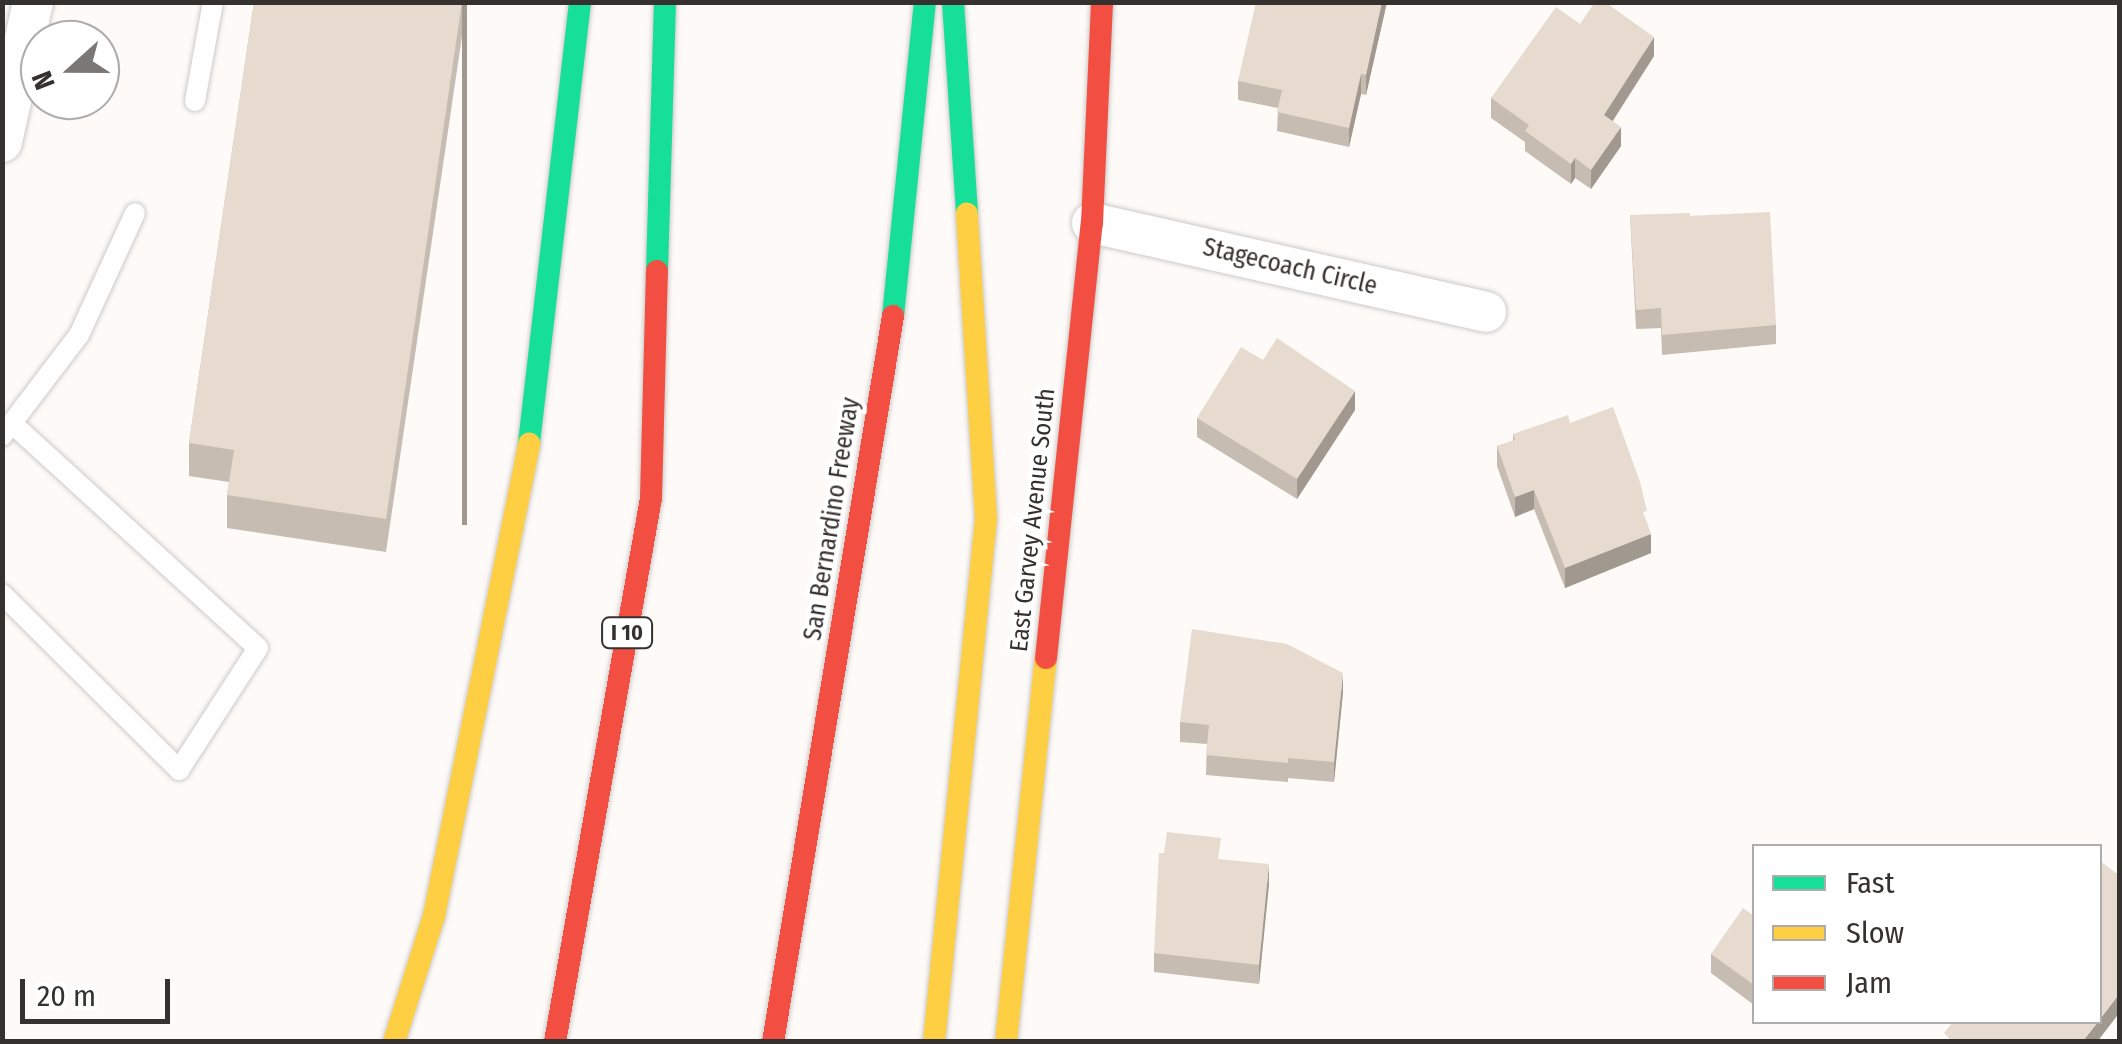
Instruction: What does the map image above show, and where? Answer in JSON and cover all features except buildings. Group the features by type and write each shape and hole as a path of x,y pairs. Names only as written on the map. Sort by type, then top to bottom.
{"main road":[{"path":"394,1042 434,916 525,475 555,247 580,2"},
{"name":"I 10","path":"555,1042 650,498 665,2"},
{"name":"San Bernardino Freeway","path":"773,1042 901,266 925,2"},
{"path":"934,1042 986,518 953,2"},
{"name":"East Garvey Avenue South","path":"1006,1042 1092,224 1102,2"}],"street":[{"path":"2,142 34,2"},
{"name":"Stagecoach Circle","path":"1092,224 1486,312"}],"lane":[{"path":"195,101 213,2"},
{"path":"2,594 179,770 258,648 7,429 78,335 135,213"}],"traffic: fast":[{"path":"529,443 580,2"},
{"path":"657,271 665,2"},
{"path":"893,316 925,2"},
{"path":"953,2 967,214"}],"traffic: slow":[{"path":"934,1042 986,518 967,214"},
{"path":"394,1042 434,916 529,443"},
{"path":"1006,1042 1046,658"}],"traffic: jam":[{"path":"1046,658 1092,223 1102,2"},
{"path":"555,1042 651,498 657,271"},
{"path":"773,1042 893,316"}]}
